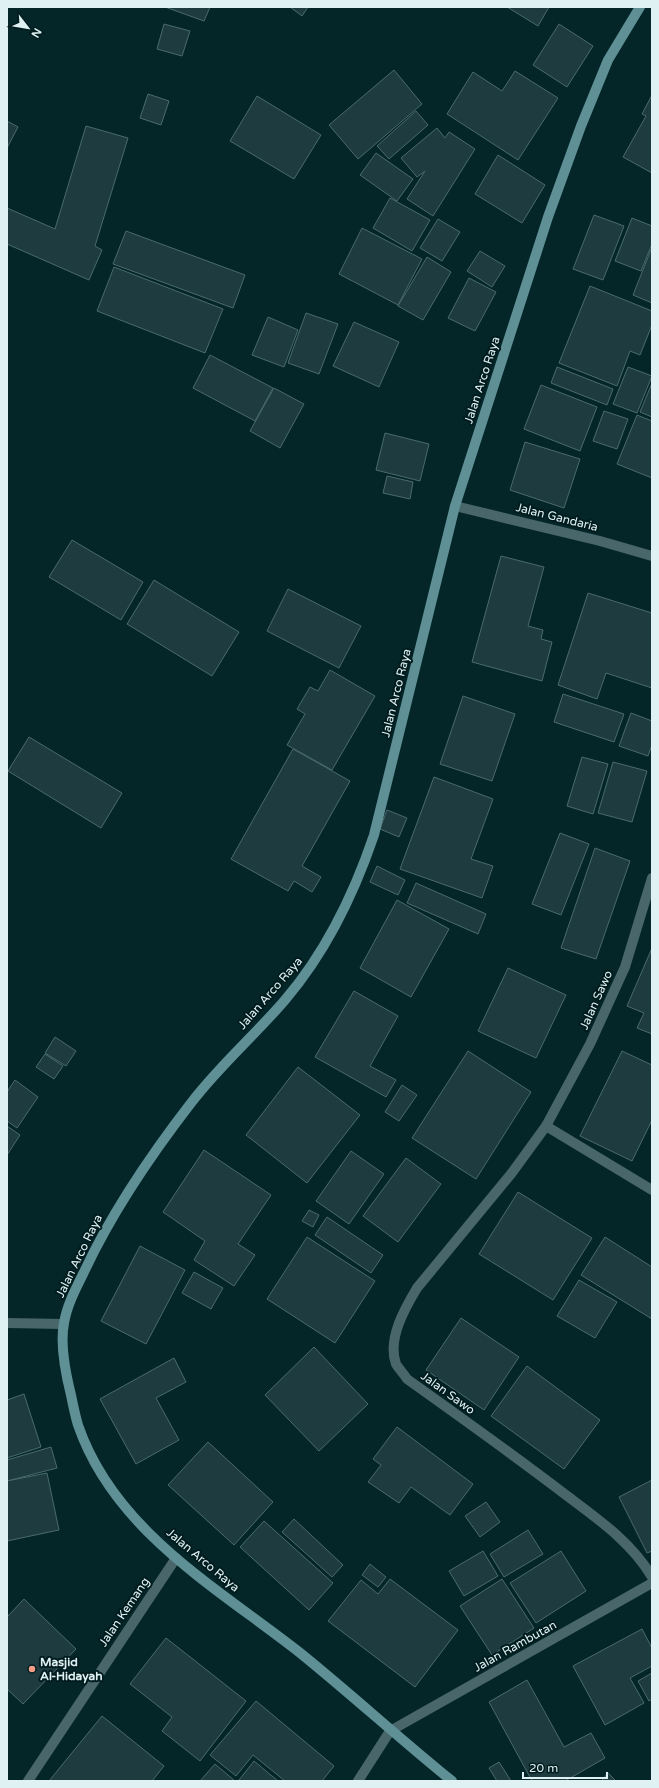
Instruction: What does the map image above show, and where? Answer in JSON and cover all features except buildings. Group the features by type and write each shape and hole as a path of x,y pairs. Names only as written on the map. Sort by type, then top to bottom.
{"main road":[{"name":"Jalan Arco Raya","path":"452,1781 390,1731 300,1653 176,1558 131,1515 115,1494 93,1458 78,1424 65,1369 63,1324 73,1295 103,1232 147,1164 193,1100 285,1000 308,972 327,942 358,879 374,835 455,506 548,217 581,126 608,60 640,7"}],"street":[{"name":"Jalan Gandaria","path":"455,506 600,541 652,556"},
{"name":"Jalan Sawo","path":"652,878 625,967 590,1044 546,1126 511,1174 417,1288 406,1306 397,1328 394,1347 396,1364 407,1379 536,1472 616,1535 641,1559 652,1577"},
{"path":"546,1126 652,1190"},
{"path":"7,1323 63,1324"},
{"name":"Jalan Kemang","path":"28,1781 176,1558"},
{"name":"Jalan Rambutan","path":"390,1731 652,1583"},
{"path":"358,1781 390,1731"}],"place":[{"name":"Masjid Al-Hidayah","path":"32,1669"}]}
